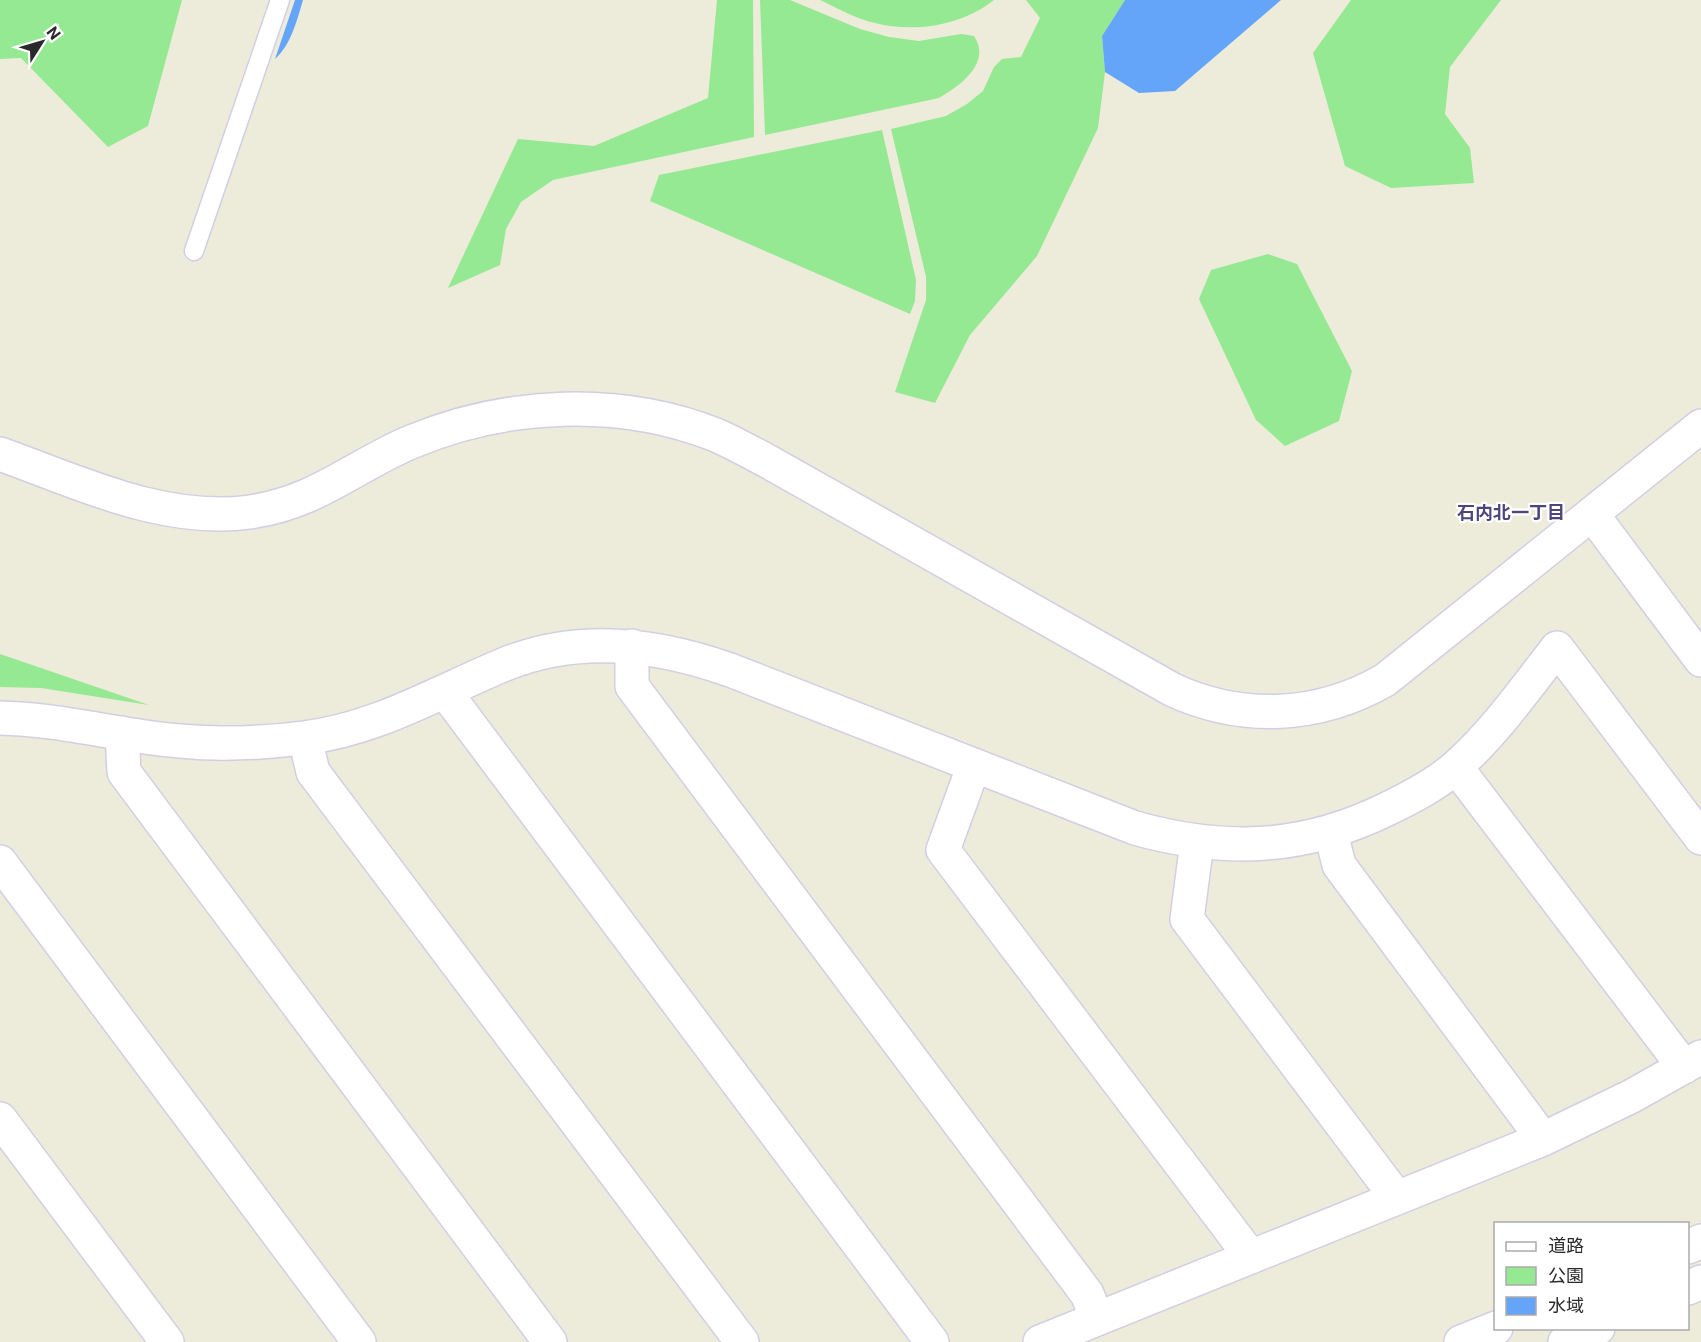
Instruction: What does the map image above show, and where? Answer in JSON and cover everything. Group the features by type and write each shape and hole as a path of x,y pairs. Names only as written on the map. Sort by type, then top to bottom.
{"street":[{"path":"0,454 140,503 192,513 221,514 282,506 315,494 411,442 478,420 515,411 594,409 652,416 716,435 769,462 1173,690 1216,707 1267,713 1291,712 1335,703 1385,680 1701,426"},
{"path":"1592,514 1701,660"},
{"path":"0,718 182,741 237,743 305,738 367,723 446,693 504,664 546,652 588,646 632,646 662,650 701,660 1135,828 1197,842 1265,844 1331,833 1413,797 1456,767 1508,711 1557,648 1701,838"},
{"path":"632,646 632,686 1087,1294 1097,1318"},
{"path":"446,693 932,1342"},
{"path":"122,733 124,772 550,1342"},
{"path":"305,738 314,772 742,1342"},
{"path":"975,765 943,850 1251,1257"},
{"path":"1040,1342 1543,1138 1632,1096 1692,1062 1456,767"},
{"path":"1331,833 1339,865 1543,1138"},
{"path":"1197,842 1187,919 1397,1198"},
{"path":"0,862 359,1342"},
{"path":"0,1119 167,1342"},
{"path":"1461,1342 1494,1329"},
{"path":"1565,1342 1595,1330"}],"lane":[{"path":"194,251 280,0"}],"green space":[{"path":"0,0 182,0 148,126 108,147 21,58 0,59"},
{"path":"717,0 753,0 754,137 553,180 521,202 506,229 500,265 448,288 518,139 594,146 708,98"},
{"path":"760,0 790,0 860,29 889,37 919,41 961,34 974,36 979,46 979,55 971,73 939,98 765,135"},
{"path":"820,0 994,0 967,16 952,21 922,27 906,27 868,21"},
{"path":"1026,0 1125,0 1102,36 1105,72 1098,128 1037,256 970,335 935,403 895,392 926,300 926,277 891,129 946,116 967,104 983,91 994,67 1002,59 1021,57 1040,18"},
{"path":"1351,0 1501,0 1450,67 1445,114 1470,148 1474,183 1391,188 1345,166 1313,53"},
{"path":"882,130 916,280 915,301 910,314 650,201 659,175"},
{"path":"1268,254 1297,264 1352,371 1339,421 1285,446 1256,420 1199,299 1211,270"},
{"path":"0,654 149,705 41,688 0,687"}],"water":[{"path":"295,0 303,0 296,24 285,47 275,59"},
{"path":"1125,0 1281,0 1175,91 1139,93 1105,72 1102,36"}],"district":[{"name":"石内北一丁目","path":"1511,513"}]}
